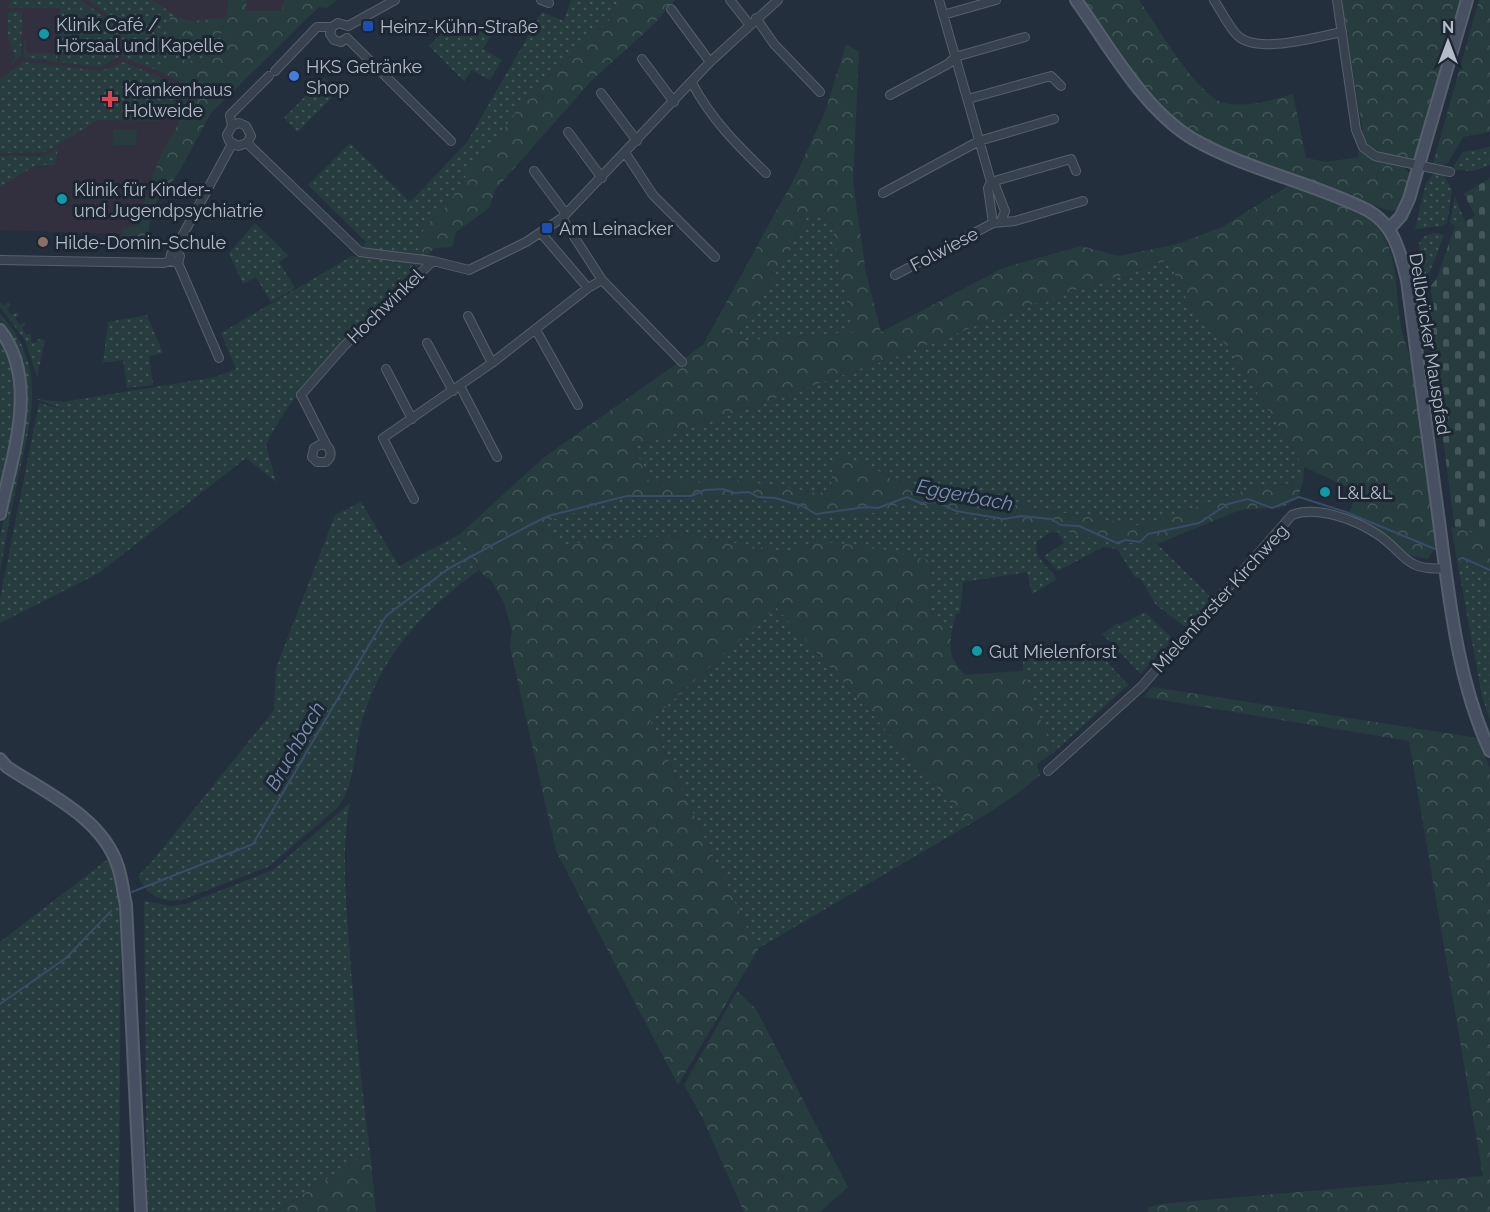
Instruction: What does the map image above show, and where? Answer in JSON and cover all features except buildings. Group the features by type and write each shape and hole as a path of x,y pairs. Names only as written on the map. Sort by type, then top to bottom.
{"main road":[{"name":"Dellbrücker Mauspfad","path":"1076,0 1151,104 1192,138 1227,156 1348,201 1373,213 1389,229 1398,247 1407,280 1445,568 1464,681 1471,708 1490,751"},
{"path":"1389,229 1405,209 1467,0"},
{"path":"0,330 13,352 22,389 0,514"},
{"path":"0,759 7,767 90,822 112,852 118,865 126,905 141,1210"}],"street":[{"path":"232,126 230,115 317,27 332,27 338,23 348,26 395,0"},
{"path":"730,0 748,24"},
{"name":"Hochwinkel","path":"327,446 301,395 344,346 433,261 469,270 541,232 564,216 626,154 748,24 778,0"},
{"name":"Folwiese","path":"939,0 991,182 995,186 1005,211 997,223"},
{"path":"943,15 996,0"},
{"path":"1214,0 1237,35 1248,43 1262,46 1342,32"},
{"path":"1337,0 1356,130 1363,147 1376,156 1450,172"},
{"path":"671,9 710,63"},
{"path":"756,18 774,44 820,92"},
{"path":"332,27 330,34 334,40 341,42 350,33 348,26"},
{"path":"890,95 948,64 955,57 1025,37"},
{"path":"347,38 451,141"},
{"path":"642,59 674,102"},
{"path":"968,99 1051,76 1060,86"},
{"path":"692,83 704,107 722,130 766,173"},
{"path":"601,93 638,141"},
{"path":"883,193 979,141 1054,119"},
{"path":"239,123 249,128 251,136 248,143 238,146 232,144 227,135 232,126 239,123"},
{"path":"568,132 602,178"},
{"path":"248,143 360,252 433,261"},
{"path":"0,260 164,263 174,259 232,144"},
{"path":"626,154 653,195 715,257"},
{"path":"991,182 1071,159 1076,171"},
{"path":"534,171 602,280 682,362"},
{"name":"Folwiese","path":"991,182 988,188 997,223"},
{"name":"Folwiese","path":"895,275 997,223 1015,221 1083,201"},
{"path":"541,232 588,288"},
{"path":"174,259 219,358"},
{"path":"414,499 384,438 492,363 588,288 602,280"},
{"path":"468,316 492,363"},
{"path":"536,330 578,405"},
{"path":"428,343 497,457"},
{"path":"386,369 412,419"},
{"name":"Mielenforster Kirchweg","path":"1048,771 1141,687 1292,515 1302,511 1319,512 1342,519 1376,533 1409,563 1445,568"}],"shaded area":[{"name":"Krankenhaus Holweide","path":"0,0 321,0 292,23 203,122 157,199 142,235 0,230"}],"green space":[{"path":"11,0 80,0 119,27 118,57 100,67 60,62 60,8 8,8"},
{"path":"88,0 152,0 176,16 170,18 187,28 195,42 202,43 225,32 225,44 205,63 171,58 157,70 122,57 122,25"},
{"path":"228,0 246,0 247,11 281,11 284,0 337,0 327,8 319,7 211,113 178,174 158,199 151,214 147,243 125,242 120,237 122,229 139,225 139,217 160,156 178,124 183,83 157,70 157,67 171,58 205,63 203,55 207,46 216,42 225,44 224,32 202,43 195,42 187,29 187,41 173,45 165,36 170,17 176,16 189,21 227,18"},
{"path":"571,0 626,0 611,19 527,96 497,139 477,160 446,207 428,223 415,246 427,256 361,248 366,242 308,185 350,143 410,202 467,142 542,12 564,21"},
{"path":"626,0 675,0 651,27 592,80 495,190 489,208 456,232 452,247 434,248 427,256 415,246 428,223 446,207 477,160 497,139 527,96 611,19"},
{"path":"1084,0 1139,0 1190,74 1213,98 1224,103 1250,104 1293,94 1306,158 1326,162 1359,157 1358,152 1364,149 1403,167 1411,175 1402,208 1395,211 1387,210 1238,155 1184,127 1144,85"},
{"path":"1341,0 1463,0 1414,161 1380,152 1364,139"},
{"path":"1479,0 1490,0 1490,132 1463,137 1448,163 1432,167"},
{"path":"8,11 22,12 21,55 10,66 15,57 8,38"},
{"path":"456,19 491,35 483,49 502,60 490,80 472,70 464,81 429,46"},
{"path":"24,41 26,41 26,53 57,53 58,62 24,57"},
{"path":"846,44 859,52 853,182 866,273 881,332 1003,268 1081,246 1119,256 1177,244 1222,227 1293,183 1370,219 1381,232 1392,259 1400,320 1416,384 1424,430 1436,547 1427,559 1407,555 1390,539 1347,517 1358,492 1304,467 1229,348 1190,306 1168,260 1024,307 907,353 634,447 649,481 707,483 728,479 818,493 831,491 833,462 841,457 870,466 895,481 934,487 977,504 1017,505 1141,526 1251,488 1303,482 1298,497 1284,507 1240,510 1157,544 1102,541 1070,532 1033,529 912,503 863,515 813,516 775,502 735,496 619,499 548,521 549,535 563,545 618,538 691,536 788,552 816,541 875,547 931,561 929,611 952,630 951,649 956,664 965,675 1023,671 1053,753 1037,764 1040,775 1007,801 970,824 776,607 650,721 751,937 759,948 678,1085 556,851 510,647 512,631 504,603 491,580 482,574 459,535 543,458 703,345 795,177 825,112","holes":["824,212 826,221 831,220 853,332 741,341 739,327 755,309 808,215"]},
{"path":"23,62 101,71 124,62 176,84 174,115 158,121 98,120 46,152 0,153 0,79"},
{"path":"324,77 338,91 298,132 284,118"},
{"path":"113,129 137,130 136,145 112,145"},
{"path":"1490,147 1490,165 1474,171 1454,170 1454,165 1463,152"},
{"path":"58,148 55,165 36,165 0,187 0,156 44,156"},
{"path":"1434,173 1444,175 1452,190 1447,223 1442,226 1415,229 1426,183"},
{"path":"1490,178 1490,537 1455,528 1425,307 1434,306 1430,287 1437,278 1456,224 1459,225 1475,216 1464,194"},
{"path":"1455,196 1466,225 1461,229 1450,223"},
{"path":"824,212 831,220 853,332 741,341 739,327 755,309 808,215"},
{"path":"255,223 289,256 279,262 295,288 271,302 256,277 243,284 229,253"},
{"path":"1437,233 1444,235 1428,276 1422,280 1419,243 1426,235"},
{"path":"352,256 420,263 315,372 280,420 266,445 276,482 246,458 99,573 0,623 0,599 39,403 66,410 36,399 63,402 216,377 236,369 221,333"},
{"path":"1168,260 1190,306 1229,348 1304,467 1303,482 1251,488 1141,526 1017,505 977,504 934,487 895,481 870,466 833,462 831,491 818,493 728,479 707,483 649,481 634,447 907,353 1024,307"},
{"path":"0,302 4,306 8,302 11,305 7,309 12,315 17,312 19,315 15,318 20,325 24,322 26,325 22,328 26,335 31,333 31,342 36,343 38,339 45,340 37,377 25,340 0,307"},
{"path":"0,314 15,333 25,352 32,390 28,431 0,573 0,538 27,391 19,353 0,322"},
{"path":"147,315 163,353 149,356 153,385 127,388 123,360 103,363 108,322"},
{"path":"0,338 9,356 16,395 13,434 0,493"},
{"path":"735,496 775,502 813,516 863,515 912,503 1033,529 1070,532 1102,541 1157,544 1214,600 1187,628 1156,605 1141,579 1135,577 1117,549 1103,547 1058,571 1044,556 1064,543 1058,533 1051,532 1037,541 1036,546 1042,561 1056,578 1054,581 1032,594 1027,572 963,582 960,613 956,614 952,630 929,611 931,561 816,541 788,552 691,536 618,538 563,545 548,535 548,521 619,499"},
{"path":"361,502 399,566 459,535 479,570 422,619 392,656 369,700 361,725 351,779 337,808 268,867 182,900 167,900 155,896 150,893 138,876 274,710 276,668 335,515"},
{"path":"1451,527 1490,537 1490,573 1457,560"},
{"path":"1457,560 1490,573 1490,721 1482,696"},
{"path":"776,607 970,824 759,948 751,937 650,721"},
{"path":"1145,612 1173,639 1141,674 1102,634 1118,623 1120,625"},
{"path":"1091,644 1128,685 1053,753 1023,671 1023,659"},
{"path":"1152,687 1477,738 1490,768 1490,1212 1149,1212 1147,1208 1160,1204 1483,1176 1409,741 1144,697"},
{"path":"350,803 345,855 347,908 355,1021 370,1152 275,1212 147,1212 144,901 170,906 186,904 273,870"},
{"path":"108,859 121,902 119,1212 0,1212 0,942"},
{"path":"737,991 756,1009 848,1187 820,1212 744,1212 702,1117 684,1085"},
{"path":"370,1152 376,1212 275,1212"}],"waterway":[{"name":"Eggerbach","path":"132,892 253,844 386,616 448,569 548,516 627,496 691,496 705,490 723,489 735,493 749,492 758,497 775,498 802,506 816,514 866,507 878,508 907,497 920,503 937,502 956,511 1004,519 1021,516 1051,519 1061,525 1079,526 1117,543 1126,540 1140,542 1148,534 1199,523 1228,504 1248,499 1272,508 1299,497 1346,512 1435,549"},
{"name":"Eggerbach","path":"1463,558 1490,570"},
{"name":"Bruchbach","path":"0,1004 66,958 111,911"}],"place":[{"name":"Heinz-Kühn-Straße","path":"368,26"},
{"name":"Klinik Café / Hörsaal und Kapelle","path":"44,34"},
{"name":"HKS Getränke Shop","path":"294,76"},
{"name":"Krankenhaus Holweide","path":"110,99"},
{"name":"Klinik für Kinder- und Jugendpsychiatrie","path":"62,199"},
{"name":"Am Leinacker","path":"547,228"},
{"name":"Hilde-Domin-Schule","path":"43,242"},
{"name":"L&L&L","path":"1325,492"},
{"name":"Gut Mielenforst","path":"977,651"}]}
